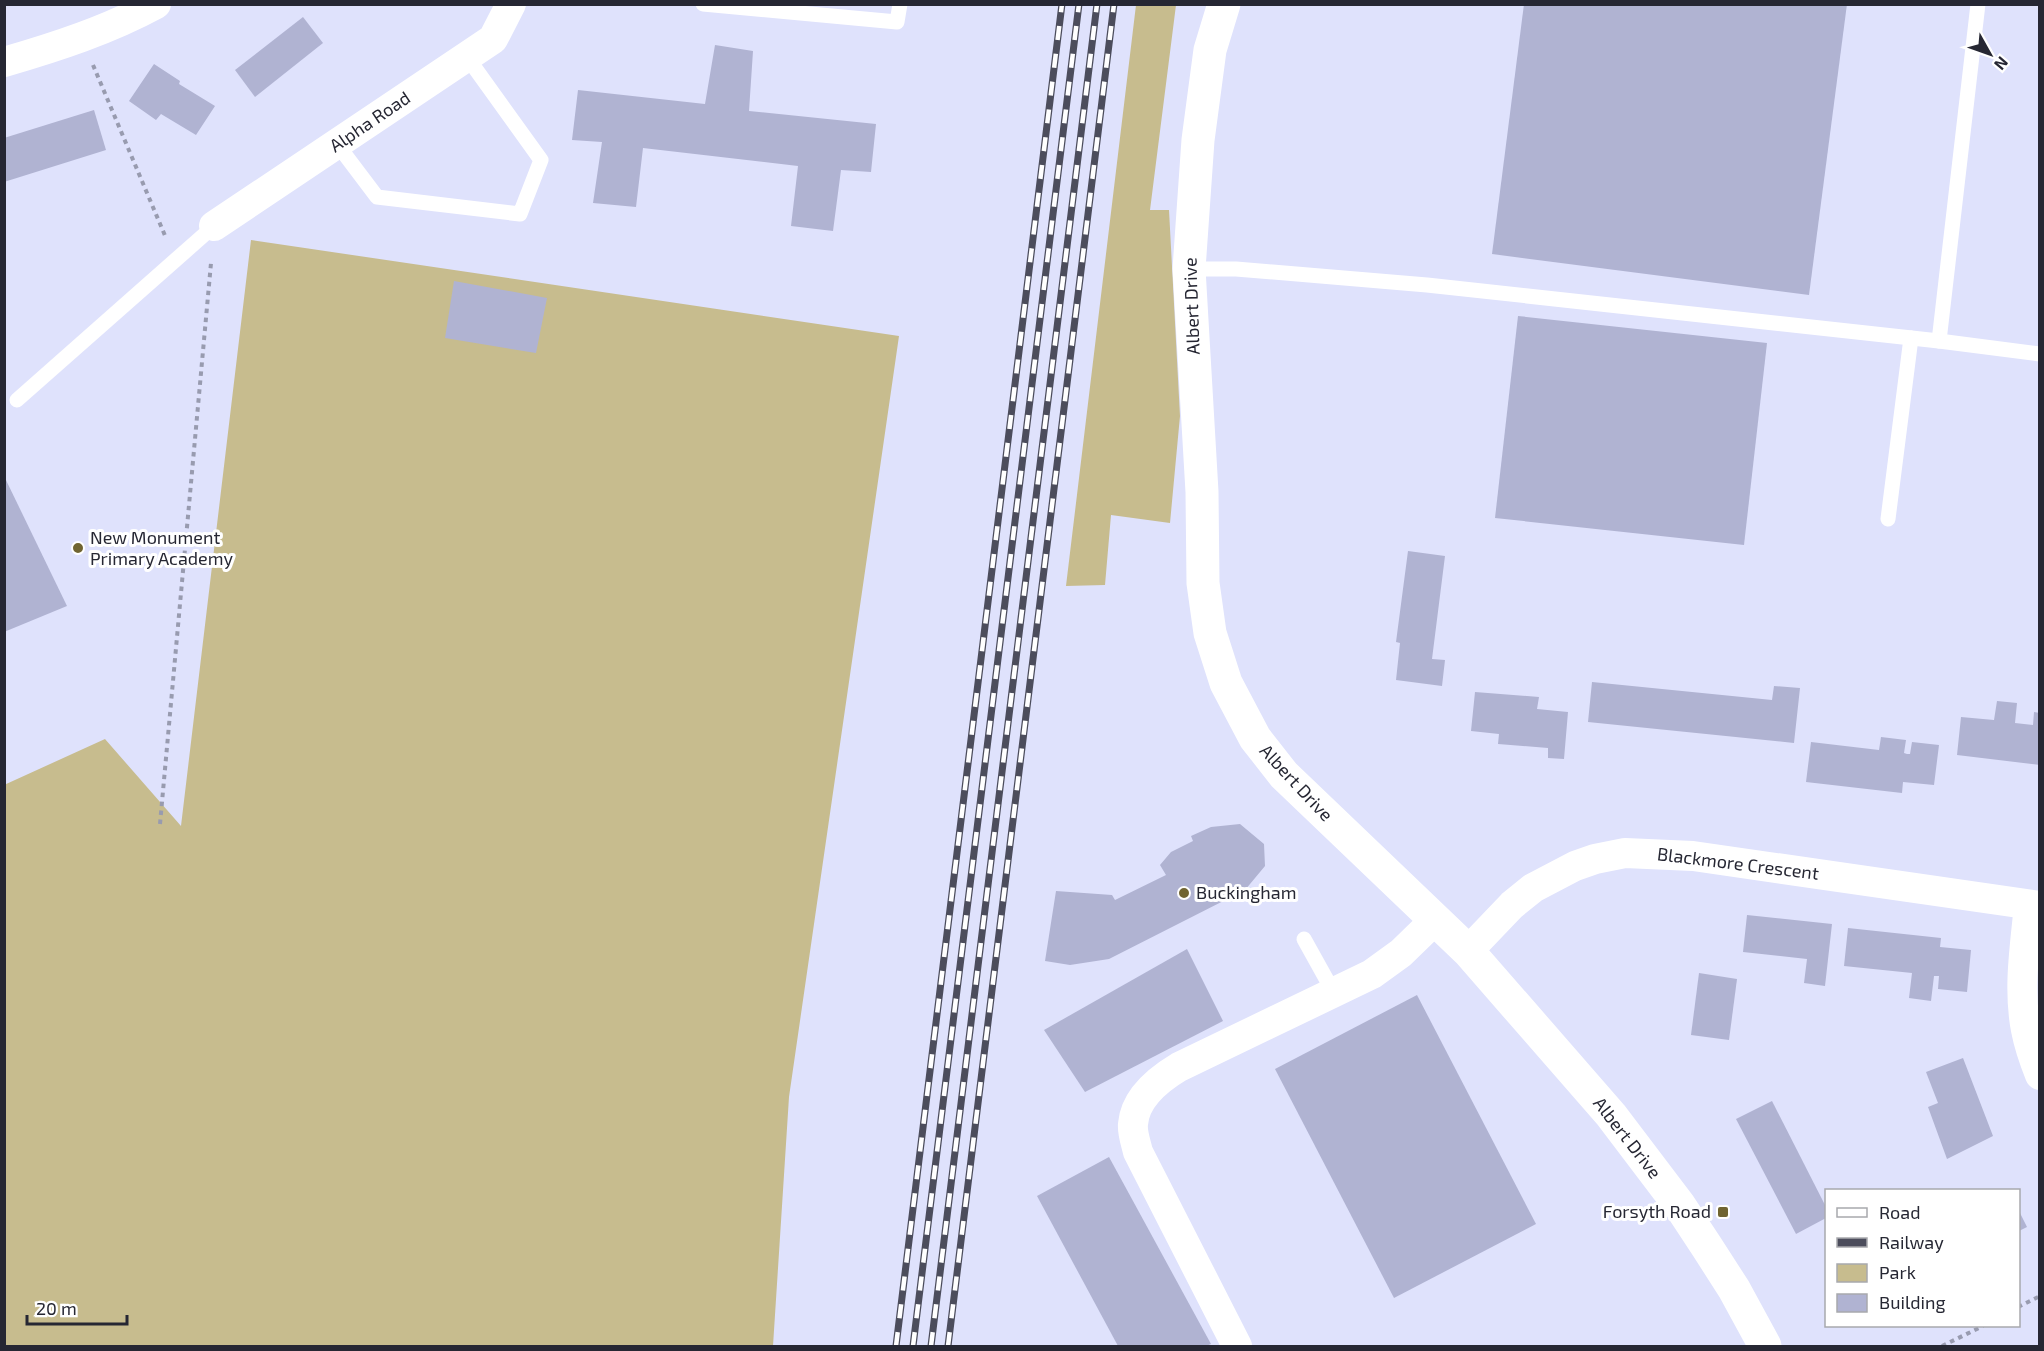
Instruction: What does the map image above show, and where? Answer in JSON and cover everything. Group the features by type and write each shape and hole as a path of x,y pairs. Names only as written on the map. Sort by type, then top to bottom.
{"street":[{"path":"4,62 81,37 130,18 156,4"},
{"name":"Alpha Road","path":"214,226 493,39 511,4"},
{"name":"Albert Drive","path":"1224,4 1210,50 1198,140 1189,269 1202,492 1203,583 1210,633 1227,683 1255,738 1284,775 1468,951 1611,1115 1680,1206 1723,1272 1765,1347"},
{"name":"Blackmore Crescent","path":"1468,951 1512,905 1533,888 1575,866 1625,852 1693,856 2034,905"},
{"path":"2034,905 2023,963 2023,1007 2029,1046 2040,1075"},
{"path":"1237,1347 1138,1152 1132,1125 1135,1113 1141,1101 1163,1077 1179,1067 1335,993 1388,964 1436,919"}],"lane":[{"path":"703,4 897,22 900,4"},
{"path":"1939,341 1978,4"},
{"path":"337,144 377,197 520,214 541,160 466,57"},
{"path":"17,400 214,226"},
{"path":"1189,269 1236,269 1426,285 2040,354"},
{"path":"1888,519 1911,338"},
{"path":"1304,939 1335,993"}],"path":[{"path":"81,37 166,239 183,254"},
{"path":"160,824 214,226"},
{"path":"2020,1306 2040,1296"},
{"path":"1942,1347 1981,1327"}],"green space":[{"path":"1136,5 1176,5 1150,210 1169,210 1180,416 1170,523 1111,515 1105,585 1066,586"},
{"path":"251,240 899,336 789,1097 773,1346 5,1346 4,785 105,739 181,826"}],"building":[{"path":"1524,4 1847,4 1809,295 1492,254"},
{"path":"303,17 323,43 255,97 235,70"},
{"path":"715,45 753,51 749,111 876,124 871,172 841,170 833,231 791,226 798,166 643,148 636,207 593,203 602,142 572,140 578,90 705,104"},
{"path":"154,64 180,81 179,84 215,106 196,135 161,114 156,120 129,101"},
{"path":"94,110 106,150 4,182 4,138"},
{"path":"454,281 547,298 536,353 445,338"},
{"path":"1518,316 1767,343 1744,545 1495,518"},
{"path":"4,476 67,606 4,632"},
{"path":"1408,551 1445,556 1432,659 1445,660 1442,686 1396,680 1400,643 1396,642"},
{"path":"1592,682 1772,700 1774,686 1800,688 1794,743 1588,722"},
{"path":"1475,692 1539,697 1537,709 1568,712 1564,759 1548,758 1548,748 1498,744 1499,734 1471,731"},
{"path":"1997,701 2017,703 2015,723 2033,725 2034,712 2040,713 2040,765 1957,755 1961,717 1994,720"},
{"path":"1881,737 1906,740 1904,753 1907,754 1910,754 1912,742 1939,745 1934,785 1903,782 1902,793 1806,782 1811,742 1879,750"},
{"name":"Buckingham","path":"1240,824 1264,844 1265,866 1245,890 1109,959 1070,965 1045,961 1056,891 1112,895 1115,900 1166,875 1160,865 1171,852 1193,841 1191,836 1211,827"},
{"path":"1747,915 1832,924 1825,986 1804,983 1807,959 1743,952"},
{"path":"1848,928 1941,938 1940,947 1971,950 1967,992 1938,989 1939,976 1934,976 1931,1001 1909,998 1912,973 1844,966"},
{"path":"1187,949 1223,1021 1085,1092 1044,1030"},
{"path":"1699,973 1737,979 1729,1040 1691,1035"},
{"path":"1417,995 1536,1224 1394,1298 1275,1069"},
{"path":"1963,1058 1993,1136 1947,1159 1928,1107 1938,1103 1926,1072"},
{"path":"1772,1101 1825,1205 1825,1219 1796,1234 1736,1119"},
{"path":"1109,1157 1211,1344 1206,1346 1118,1346 1037,1196"},
{"path":"2020,1213 2027,1227 2020,1230"}],"railway":[{"path":"896,1346 1062,4"},
{"path":"913,1346 1079,4"},
{"path":"931,1346 1097,4"},
{"path":"948,1346 1114,4"}],"place":[{"name":"New Monument Primary Academy","path":"78,548"},
{"name":"Buckingham","path":"1184,893"},
{"name":"Forsyth Road","path":"1723,1212"}]}
